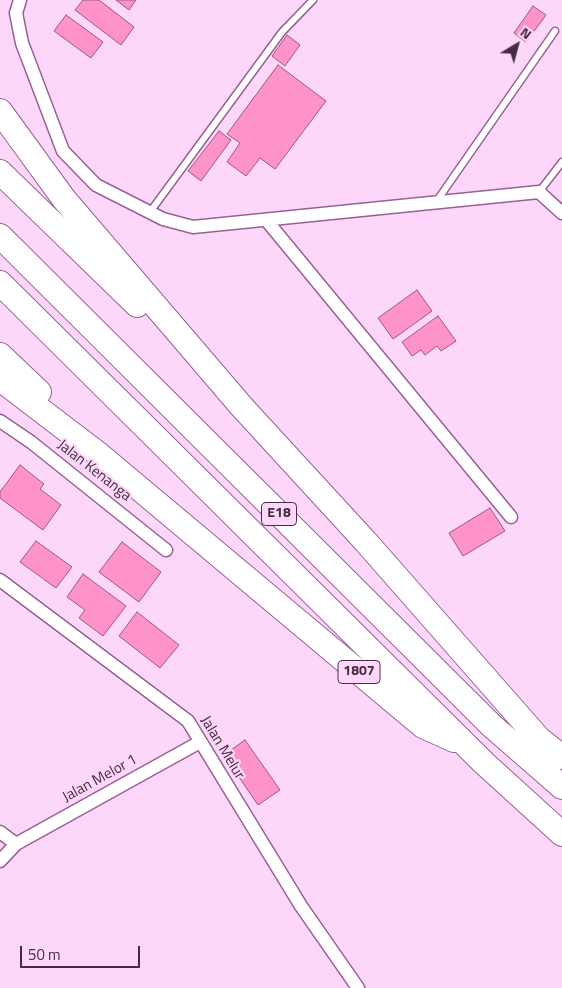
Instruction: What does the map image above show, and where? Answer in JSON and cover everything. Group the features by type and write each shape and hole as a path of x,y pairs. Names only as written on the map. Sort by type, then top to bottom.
{"highway":[{"path":"0,112 64,199 242,407 366,542 540,739 562,757"},
{"path":"0,172 242,407"},
{"name":"E18","path":"0,236 492,726 562,786"},
{"name":"E18","path":"0,283 467,746 562,834"},
{"path":"0,355 49,402 97,454"},
{"path":"0,379 97,454"},
{"name":"1807","path":"97,454 422,726 467,746"}],"street":[{"path":"20,0 16,13 22,42 63,151 96,185 163,219 193,227 539,192 562,213"},
{"path":"267,221 511,517"},
{"name":"Jalan Kenanga","path":"0,420 39,448 166,550"},
{"name":"Jalan Melur","path":"0,580 188,721 302,906 358,988"},
{"name":"Jalan Melor 1","path":"0,861 16,844 200,742"},
{"path":"0,832 16,844"}],"lane":[{"path":"150,212 282,32 313,0"},
{"path":"436,202 555,31"},
{"path":"539,192 562,162"}],"building":[{"path":"83,0 99,0 134,27 121,45 75,10"},
{"path":"116,0 136,0 129,10"},
{"path":"533,6 546,15 526,42 514,33"},
{"path":"66,15 103,42 91,58 54,31"},
{"path":"287,35 300,45 285,66 272,56"},
{"path":"278,65 326,101 275,169 260,158 246,176 227,162 240,143 227,134"},
{"path":"219,131 231,140 201,181 188,171"},
{"path":"417,290 432,311 393,339 378,318"},
{"path":"438,316 456,341 441,351 437,346 425,355 421,350 412,356 402,342"},
{"path":"20,465 44,484 40,489 61,505 43,530 0,498 0,492"},
{"path":"490,508 505,531 463,556 449,533"},
{"path":"36,541 72,567 56,588 20,562"},
{"path":"122,542 161,572 139,602 99,572"},
{"path":"83,574 126,606 103,636 79,618 85,610 67,597"},
{"path":"137,612 179,645 160,668 119,636"},
{"path":"245,740 280,790 258,805 224,755"}]}
